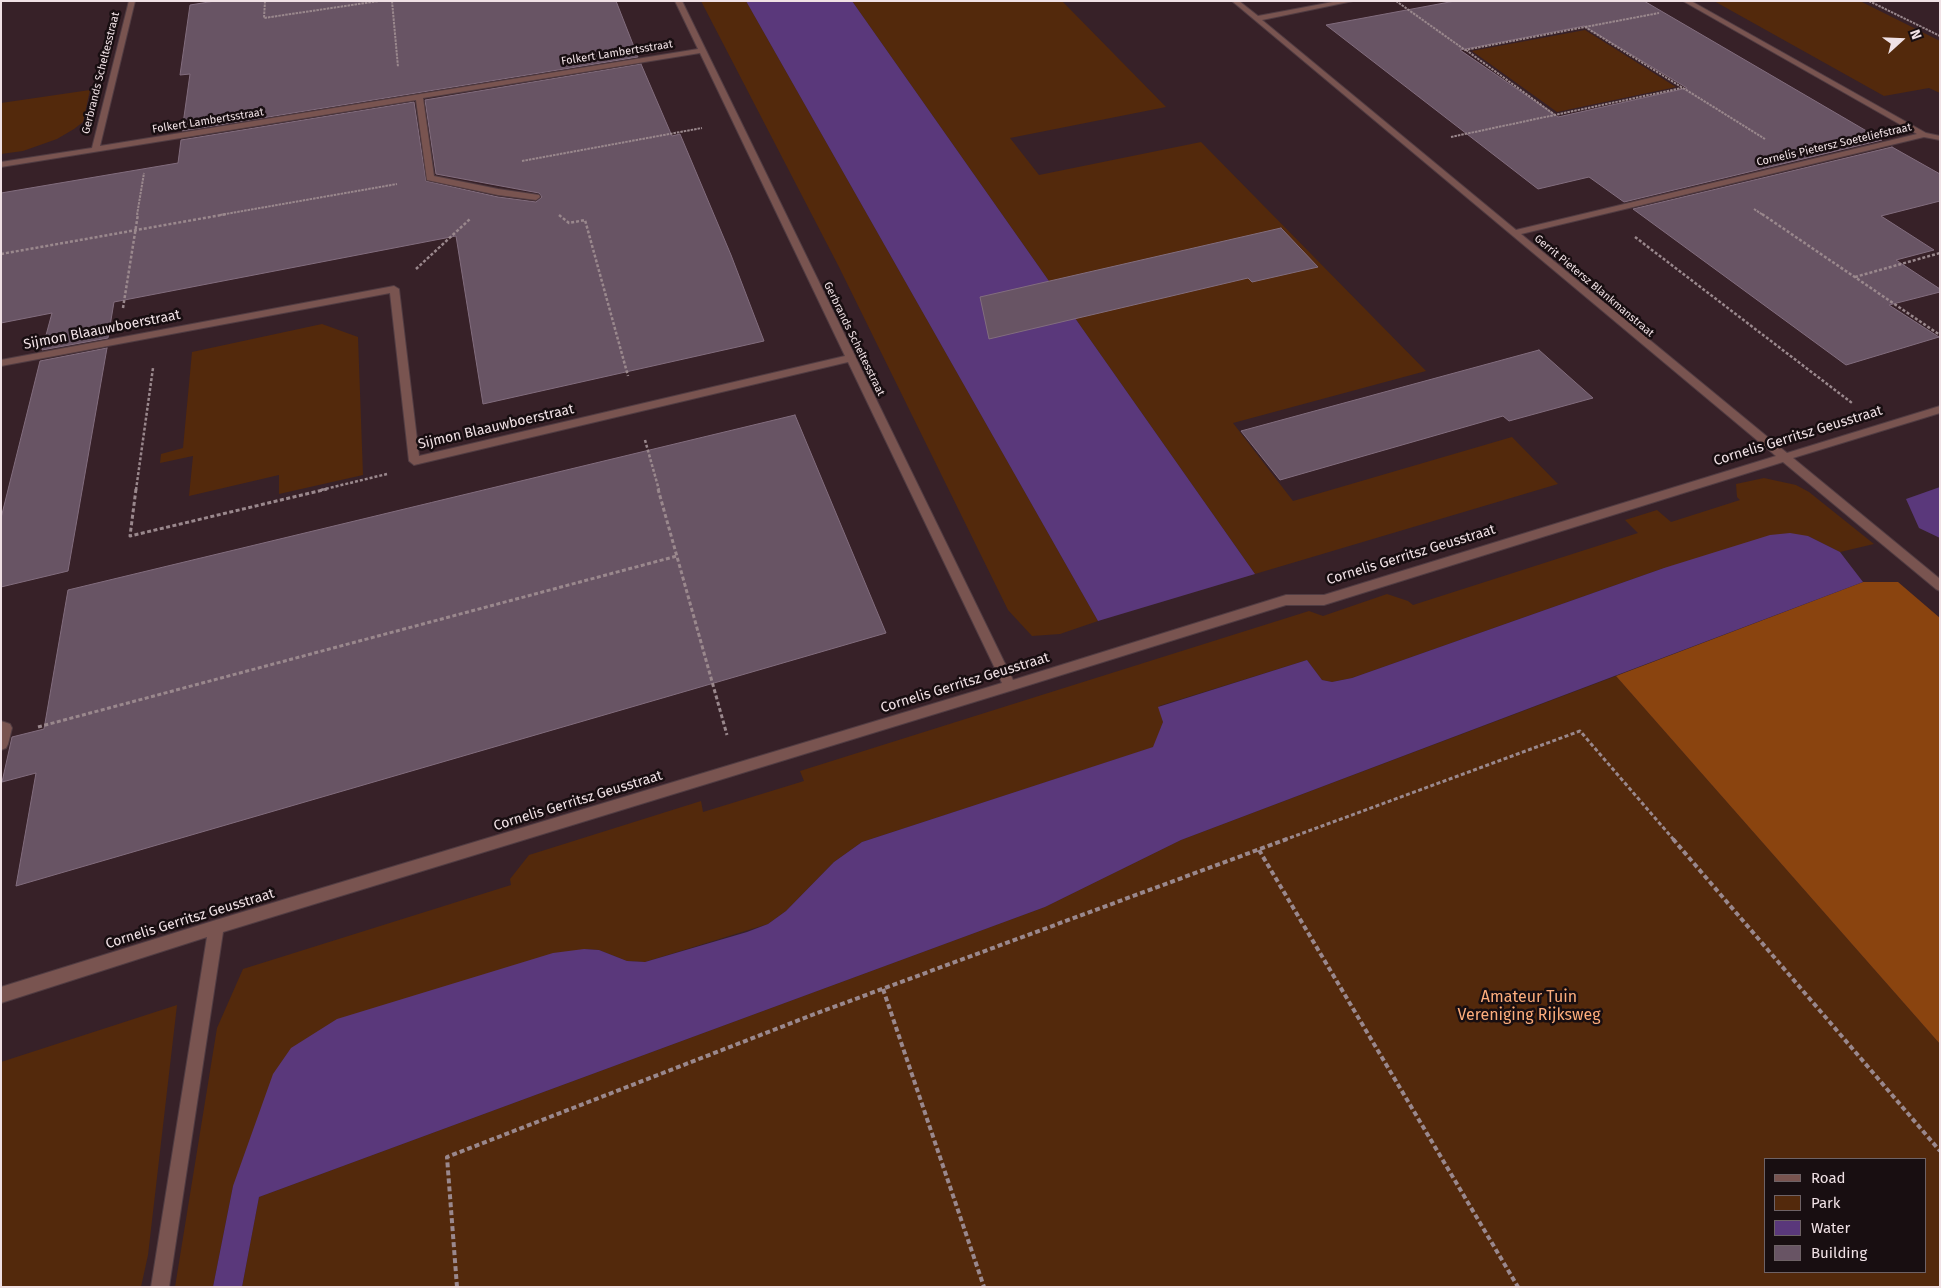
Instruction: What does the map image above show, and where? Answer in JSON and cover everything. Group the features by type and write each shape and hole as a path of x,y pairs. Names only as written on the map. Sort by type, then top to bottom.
{"street":[{"name":"Gerbrands Scheltesstraat","path":"95,151 132,1"},
{"name":"Gerbrands Scheltesstraat","path":"678,1 700,51 1010,686"},
{"name":"Gerrit Pietersz Blankmanstraat","path":"1235,1 1940,586"},
{"path":"1255,19 1350,1"},
{"name":"Cornelis Pietersz Soeteliefstraat","path":"1686,1 1924,135"},
{"name":"Folkert Lambertsstraat","path":"1,165 700,51"},
{"path":"419,97 430,178 498,192 536,197"},
{"path":"1924,135 1940,138"},
{"name":"Cornelis Pietersz Soeteliefstraat","path":"1514,233 1924,135"},
{"name":"Sijmon Blaauwboerstraat","path":"1,364 158,332 394,289 414,461 850,358"},
{"name":"Cornelis Gerritsz Geusstraat","path":"1,995 216,927 1010,686 1286,600 1324,600 1940,409"},
{"path":"1,744 3,727"},
{"path":"160,1287 216,927"}],"path":[{"path":"265,1 264,18 379,1"},
{"path":"392,1 400,100"},
{"path":"1396,1 1555,115"},
{"path":"1869,1 1940,36"},
{"path":"1465,50 1694,6"},
{"path":"1585,27 1804,164"},
{"path":"1409,146 1682,88"},
{"path":"519,162 735,122"},
{"path":"118,340 134,231 150,142"},
{"path":"1,254 430,178"},
{"path":"1717,184 1940,335"},
{"path":"394,289 498,192"},
{"path":"536,197 569,223 586,220 737,769"},
{"path":"1602,212 1884,427"},
{"path":"1854,277 1940,253"},
{"path":"158,332 130,536 385,475 414,461"},
{"path":"3,727 28,729 677,556"},
{"path":"458,1287 447,1157 883,989 1580,731 1940,1151"},
{"path":"1258,850 1518,1287"},
{"path":"883,989 984,1287"}],"green space":[{"path":"701,1 746,1 1098,621 1060,634 1032,636 1008,610 839,267"},
{"path":"852,1 1062,1 1166,107 1010,138 1039,175 1201,142 1426,371 1233,423 1293,501 1512,437 1558,484 1255,574"},
{"path":"1714,1 1860,1 1940,41 1940,93 1929,88 1884,96"},
{"path":"1585,30 1676,87 1557,112 1472,51"},
{"path":"90,90 83,122 74,129 57,139 23,151 1,154 1,103"},
{"path":"322,324 358,337 363,475 279,494 279,475 189,496 193,456 160,463 161,454 183,448 192,352"},
{"path":"1764,478 1796,485 1809,492 1874,544 1840,552 1808,536 1664,568 1352,678 1332,682 1322,680 1307,660 1159,706 1163,722 1154,747 862,842 834,862 786,911 768,924 645,962 627,961 599,950 584,949 233,1186 213,1287 175,1287 217,1028 243,969 511,885 510,879 529,855 701,801 703,812 804,781 800,771 1309,611 1323,616 1387,594 1408,601 1413,605 1638,533 1625,520 1657,510 1671,522 1740,500 1737,497 1736,484"},
{"name":"Amateur Tuin Vereniging Rijksweg","path":"1616,676 1940,1044 1940,1287 242,1287 259,1197 1045,907 1181,840"},
{"path":"177,1005 148,1255 141,1287 1,1287 1,1062"}],"shaded area":[{"path":"1863,582 1898,582 1940,618 1940,1044 1616,676"}],"water":[{"path":"746,1 852,1 1255,574 1098,621"},
{"path":"1940,487 1940,538 1919,528 1906,499"},
{"path":"1790,533 1808,536 1840,552 1863,582 1181,840 1045,907 259,1197 242,1287 213,1287 233,1186 273,1074 291,1048 337,1019 553,953 584,949 599,950 627,961 645,962 747,932 768,924 786,911 834,862 862,842 1153,747 1163,722 1158,707 1307,660 1322,680 1332,682 1352,678 1664,568 1770,535"}],"building":[{"path":"215,1 616,1 638,57 182,131 190,74 180,75 190,5"},
{"path":"1455,1 1644,1 1882,140 1624,202 1589,177 1538,189 1326,25","holes":["1584,26 1687,88 1558,117 1460,50"]},
{"path":"641,64 672,136 680,134 731,255 764,341 483,404 456,236 114,302 108,338 42,350 52,313 1,323 1,193 178,163 181,140 414,102 426,181 498,197 536,202 542,197 539,193 436,174 425,100"},
{"path":"1892,147 1940,174 1940,201 1881,216 1934,250 1896,260 1940,289 1940,292 1889,305 1939,337 1846,365 1633,209"},
{"path":"1281,228 1318,267 1252,282 1248,278 989,339 980,297"},
{"path":"107,348 68,571 1,587 1,518 40,361"},
{"path":"1539,350 1593,398 1509,421 1503,416 1280,480 1241,431"},
{"path":"795,415 886,633 16,886 36,773 2,782 12,737 44,729 68,590"}]}
